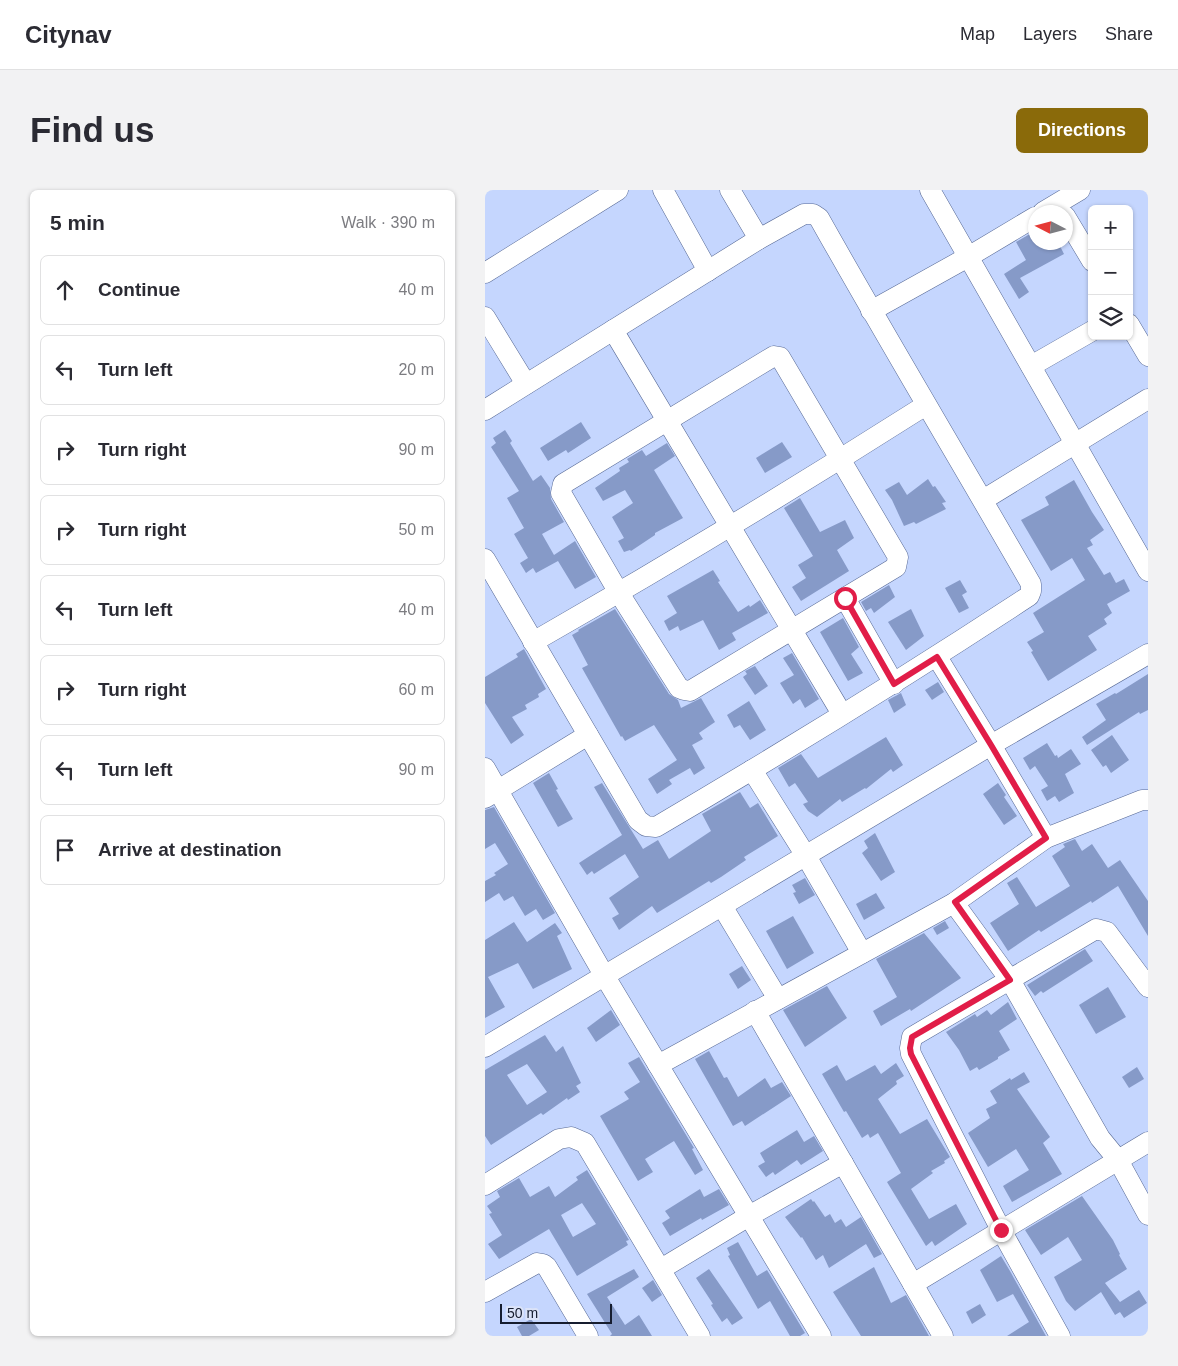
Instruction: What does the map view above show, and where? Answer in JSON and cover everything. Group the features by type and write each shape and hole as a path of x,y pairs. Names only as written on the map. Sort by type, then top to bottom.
{"street":[{"path":"485,273 618,190"},
{"path":"663,190 708,271"},
{"path":"730,190 759,239"},
{"path":"930,190 1148,570"},
{"path":"1059,205 1081,190"},
{"path":"485,410 759,239 804,214 813,214 819,218 871,311 983,500 1031,584 1031,591 1029,596 937,657 656,827 646,826 638,820 485,559"},
{"path":"871,311 1028,221"},
{"path":"1073,232 1088,254"},
{"path":"485,317 527,384"},
{"path":"613,330 842,714"},
{"path":"1133,331 1148,356"},
{"path":"1031,366 1088,333"},
{"path":"777,356 780,357 898,557 896,567 690,691 679,688 619,593 561,493 563,484 667,421 777,356"},
{"path":"983,500 1148,399"},
{"path":"533,642 619,593 841,459 926,405"},
{"path":"845,598 894,684"},
{"path":"485,1047 991,745 1148,654"},
{"path":"937,657 1046,838"},
{"path":"492,795 588,735"},
{"path":"485,768 492,795 605,976 821,1336"},
{"path":"752,770 806,856 862,953"},
{"path":"659,1065 955,902 1046,838 1142,800 1148,800"},
{"path":"955,902 1010,980 1100,1138 1119,1160 1148,1215"},
{"path":"722,906 778,999"},
{"path":"1060,1336 1001,1230 911,1054 912,1037 1096,929 1107,932 1148,987"},
{"path":"755,1011 943,1336"},
{"path":"485,1185 559,1139 571,1137 585,1143 701,1336"},
{"path":"913,1284 1148,1142"},
{"path":"661,1269 749,1216 843,1163"},
{"path":"485,1292 537,1263 543,1264 547,1267 588,1336"}],"building":[{"path":"1028,235 1028,250 1062,250 1064,254 1020,278 1029,292 1019,299 1004,274 1026,260 1016,242"},
{"path":"581,422 591,438 568,453 566,450 548,461 540,448"},
{"path":"505,430 512,441 510,443 533,481 541,475 550,488 551,499 564,522 542,534 554,555 575,541 596,577 575,589 558,561 536,573 533,568 526,573 520,563 528,558 514,534 524,528 507,498 519,491 491,447 496,443 493,438"},
{"path":"782,442 792,457 765,473 756,458"},
{"path":"667,443 675,456 654,470 683,518 655,533 655,535 631,551 624,552 618,541 624,538 612,517 633,503 625,490 603,501 595,488 620,471 619,468 629,462 627,459 642,450 646,456"},
{"path":"928,479 946,502 942,503 946,509 916,524 914,522 904,526 892,500 885,490 899,482 907,495"},
{"path":"1074,480 1104,530 1090,540 1093,545 1087,548 1104,575 1110,572 1116,583 1124,579 1130,591 1107,604 1112,613 1104,619 1107,624 1088,636 1097,650 1048,681 1027,642 1044,632 1033,613 1085,580 1072,558 1051,571 1021,520 1049,505 1045,497"},
{"path":"800,498 820,532 845,520 854,538 837,550 849,571 801,601 792,587 806,578 798,565 813,556 784,508"},
{"path":"713,570 720,581 718,582 738,612 760,600 768,613 732,633 736,640 719,650 703,620 680,631 678,626 669,631 664,621 677,613 667,596"},
{"path":"960,580 967,592 962,595 969,608 959,613 945,588"},
{"path":"889,585 895,597 874,613 871,608 866,611 861,602"},
{"path":"615,609 669,694 678,700 681,708 701,698 715,722 699,733 703,739 692,745 705,768 694,775 690,768 669,780 672,784 657,794 648,779 677,760 654,725 625,741 621,737 582,668 588,665 572,635"},
{"path":"911,609 924,636 906,650 888,622"},
{"path":"843,618 859,647 851,654 863,673 848,681 820,632"},
{"path":"524,649 546,689 538,694 539,697 525,705 527,709 512,717 524,735 511,744 485,703 485,677 518,657 516,654"},
{"path":"792,653 819,699 805,708 800,699 793,704 780,683 794,675 783,658"},
{"path":"755,666 768,686 755,695 743,677 747,674 745,671"},
{"path":"1148,674 1148,710 1140,714 1139,712 1087,745 1082,737 1106,720 1096,704"},
{"path":"938,682 944,692 932,700 925,690"},
{"path":"901,693 906,705 894,713 888,700"},
{"path":"749,701 766,730 750,740 740,725 734,728 727,715"},
{"path":"1112,735 1129,760 1111,773 1106,765 1103,767 1091,750"},
{"path":"886,737 903,765 893,772 891,769 866,789 842,802 840,799 817,817 808,811 803,804 808,802 795,783 789,787 778,768 801,754 818,778"},
{"path":"1047,743 1058,758 1071,749 1081,764 1065,774 1074,793 1059,802 1055,796 1047,801 1041,790 1048,786 1035,766 1030,770 1023,758"},
{"path":"549,773 558,789 556,790 573,819 558,827 533,783"},
{"path":"602,783 643,849 658,840 669,859 711,831 702,814 740,792 750,808 758,803 778,836 744,857 746,860 711,883 709,881 657,913 652,906 619,930 612,918 619,914 609,898 639,877 625,854 594,874 592,871 587,875 579,863 622,835 594,787"},
{"path":"998,783 1006,795 1004,797 1017,816 1004,825 983,794"},
{"path":"494,807 555,913 543,920 536,909 525,916 513,896 504,901 499,893 485,902 485,881 496,875 494,873 508,864 495,843 485,849 485,810"},
{"path":"875,833 895,872 881,881 862,853 868,848 864,841"},
{"path":"1075,839 1082,851 1092,844 1108,868 1120,860 1148,901 1148,936 1118,886 1041,932 1039,930 1008,951 990,923 1019,904 1007,883 1017,877 1036,907 1070,886 1052,856 1065,847 1063,844"},
{"path":"805,878 815,895 799,904 793,893 796,892 792,885"},
{"path":"876,893 885,908 864,920 856,904"},
{"path":"793,916 814,953 787,969 766,931"},
{"path":"945,921 949,928 937,935 933,928"},
{"path":"514,922 527,942 555,923 562,933 557,936 572,969 533,989 518,963 488,977 505,1007 485,1018 485,940"},
{"path":"924,933 961,978 911,1011 910,1009 881,1026 873,1011 897,997 876,959"},
{"path":"1085,949 1093,961 1043,993 1041,991 1035,996 1027,985"},
{"path":"742,966 751,980 738,989 729,974"},
{"path":"827,986 847,1018 805,1047 783,1010"},
{"path":"1108,987 1126,1017 1096,1034 1079,1005"},
{"path":"1008,1002 1017,1019 999,1031 1010,1050 979,1070 977,1067 970,1071 959,1050 946,1032 975,1014 977,1017 987,1010 991,1015"},
{"path":"611,1010 620,1025 596,1042 587,1028"},
{"path":"545,1035 556,1052 563,1046 581,1083 576,1086 580,1092 568,1100 567,1098 543,1115 541,1113 491,1145 485,1136 485,1070","holes":["527,1064 547,1092 527,1105 507,1075"]},
{"path":"709,1051 724,1078 727,1077 738,1097 765,1078 771,1088 782,1082 791,1096 745,1126 742,1121 733,1126 695,1059"},
{"path":"639,1057 694,1148 692,1149 703,1170 695,1175 674,1141 645,1159 653,1172 638,1181 600,1116 629,1099 624,1092 640,1082 628,1063"},
{"path":"896,1063 904,1076 896,1081 897,1084 878,1099 900,1134 927,1119 950,1157 944,1161 945,1163 931,1171 933,1173 911,1189 929,1219 956,1204 967,1224 935,1246 932,1241 926,1246 887,1182 901,1173 878,1133 870,1138 868,1134 862,1138 822,1074 837,1065 846,1081 875,1065 881,1074"},
{"path":"1137,1067 1144,1079 1129,1088 1122,1077"},
{"path":"1024,1072 1030,1082 1017,1089 1050,1137 1043,1143 1062,1174 1012,1202 1003,1186 1029,1170 1016,1149 988,1167 968,1133 990,1118 986,1109 997,1103 990,1091 1010,1078 1011,1080"},
{"path":"797,1130 804,1142 814,1136 823,1151 801,1165 797,1160 775,1175 773,1172 766,1177 758,1166 765,1162 760,1153"},
{"path":"587,1170 629,1240 626,1241 628,1245 577,1276 549,1229 499,1259 488,1244 502,1235 489,1214 492,1213 487,1206 500,1197 497,1191 519,1178 530,1197 549,1186 555,1197 578,1180 576,1177","holes":["582,1203 596,1224 573,1237 561,1215"]},
{"path":"700,1189 704,1197 719,1189 729,1205 702,1220 701,1218 670,1236 662,1223 670,1218 665,1211"},
{"path":"1082,1196 1113,1240 1127,1269 1105,1283 1120,1302 1139,1290 1147,1303 1124,1318 1120,1312 1115,1315 1101,1292 1075,1311 1066,1301 1054,1277 1082,1260 1068,1237 1041,1255 1025,1230"},
{"path":"811,1199 825,1217 830,1214 835,1223 841,1219 846,1227 861,1217 882,1254 874,1258 866,1244 829,1268 823,1255 816,1260 802,1237 785,1217"},
{"path":"738,1242 757,1276 767,1270 805,1333 800,1336 790,1336 770,1301 758,1309 728,1256 730,1255 727,1248"},
{"path":"1001,1256 1046,1336 1007,1336 1029,1322 1013,1294 997,1302 980,1270"},
{"path":"874,1267 891,1303 906,1295 929,1336 861,1336 833,1292"},
{"path":"634,1269 639,1277 607,1297 625,1325 639,1315 652,1336 610,1336 612,1334 587,1294"},
{"path":"709,1269 743,1318 732,1325 727,1318 722,1322 696,1278"},
{"path":"653,1280 662,1295 652,1302 642,1288"},
{"path":"980,1304 986,1315 972,1324 966,1312"},
{"path":"531,1319 539,1330 529,1336 522,1336 517,1327"}],"route":[{"path":"845,598 894,684 937,657 1046,838 955,902 1010,980 912,1037 910,1048 911,1054 1001,1230"}]}
